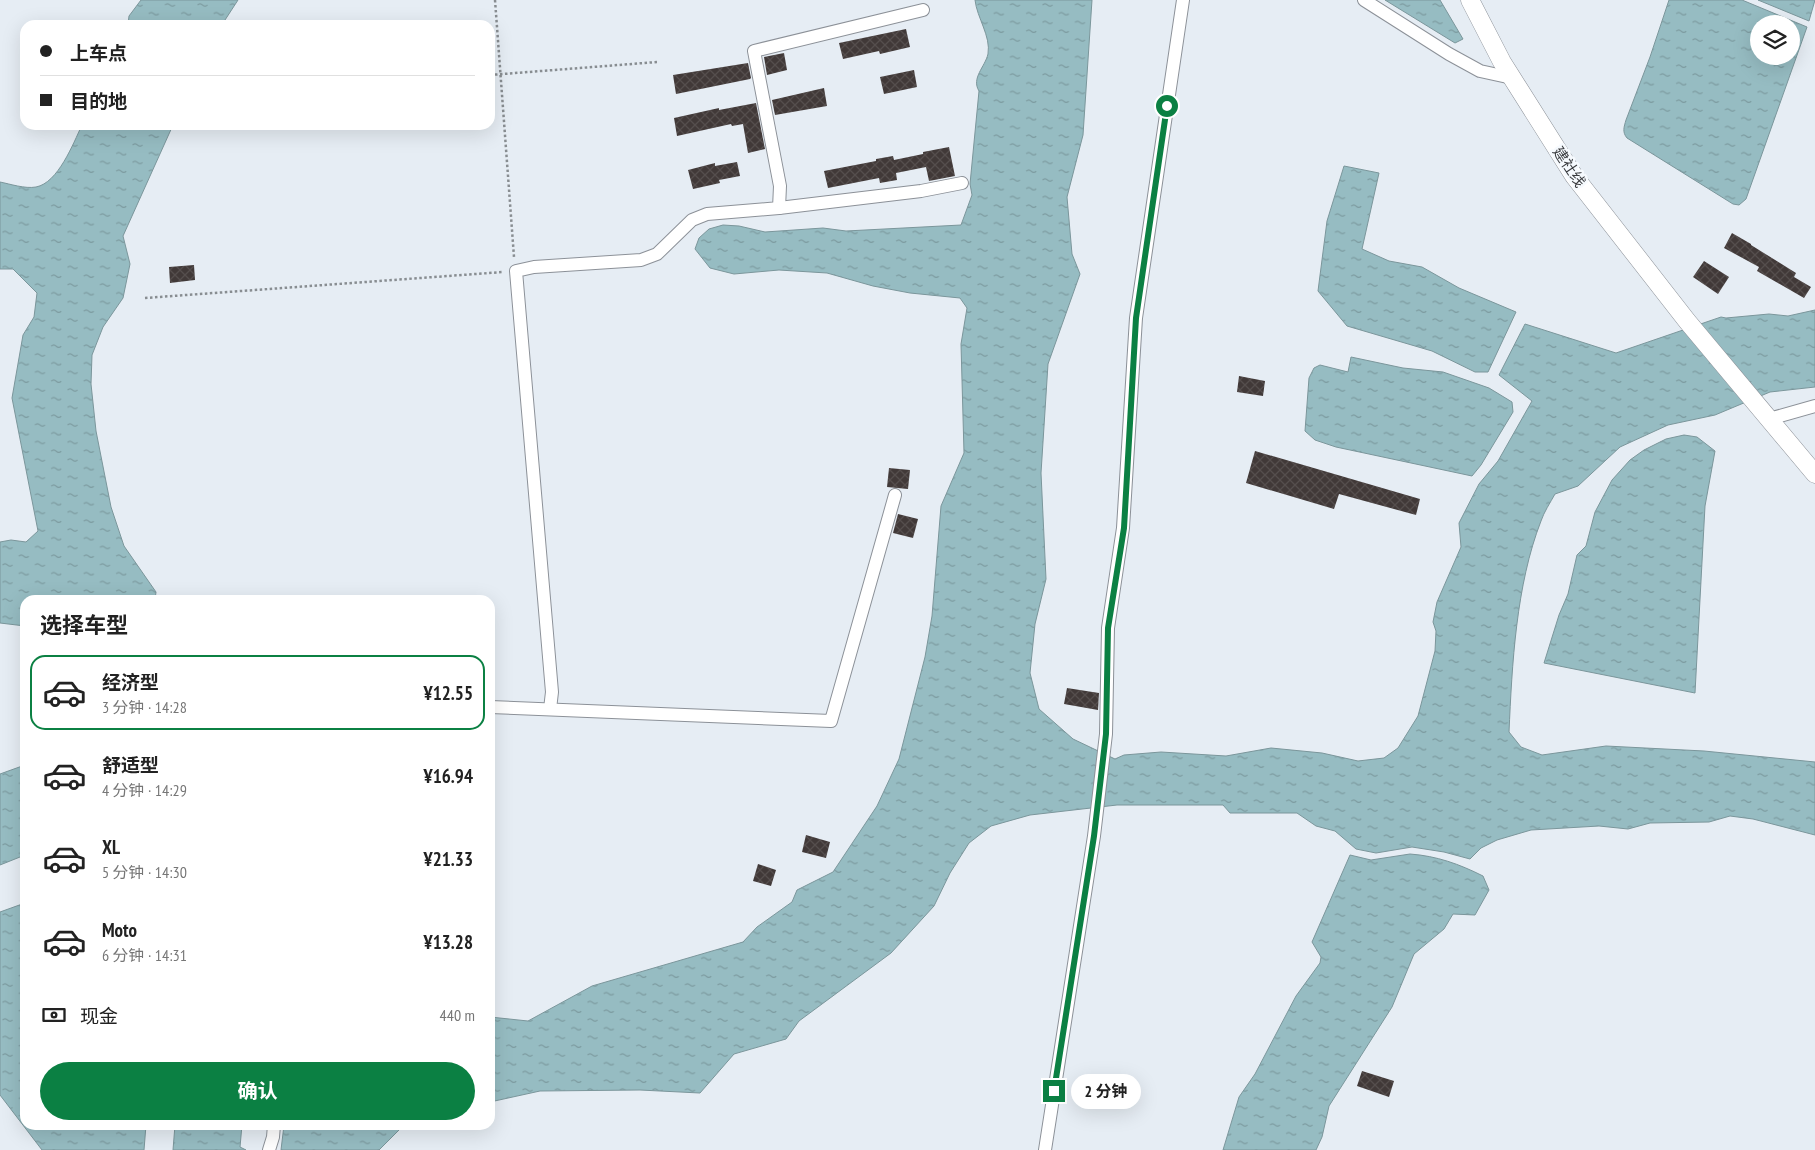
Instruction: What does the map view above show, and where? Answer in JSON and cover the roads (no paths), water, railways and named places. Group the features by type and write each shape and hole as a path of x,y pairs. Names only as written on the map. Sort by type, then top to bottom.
{"main road":[{"name":"建社线","path":"1470,0 1502,62 1574,176 1687,321 1769,419"},
{"path":"1769,419 1815,474"}],"street":[{"path":"1045,1150 1094,836 1106,734 1108,628 1124,528 1136,318 1183,0"},
{"path":"1364,0 1480,71 1512,78"},
{"path":"779,208 780,186 754,51 923,10"},
{"path":"550,709 552,692 516,271 534,267 641,260 657,254 692,220 707,214 779,208 921,191 962,184"},
{"path":"1769,419 1815,406"},
{"path":"495,707 831,721 894,495"},
{"path":"269,1150 273,1130"}],"water":[{"path":"141,0 238,0 225,20 129,20 129,16"},
{"path":"975,0 1092,0 1083,135 1067,197 1072,254 1080,274 1048,364 1041,473 1046,579 1035,624 1030,673 1039,709 1073,739 1115,759 1124,755 1161,752 1226,756 1271,748 1322,753 1358,761 1384,758 1398,748 1418,716 1435,651 1436,631 1433,622 1437,602 1461,547 1459,523 1479,484 1498,461 1532,401 1499,375 1525,324 1616,353 1721,317 1769,314 1788,316 1815,310 1815,387 1770,392 1715,415 1668,425 1620,447 1578,486 1555,494 1542,518 1526,572 1514,653 1509,732 1521,747 1542,755 1606,746 1704,751 1815,762 1815,835 1753,819 1730,816 1709,822 1650,823 1628,829 1599,826 1531,830 1497,840 1481,848 1470,859 1444,852 1412,847 1376,853 1356,849 1335,831 1316,826 1297,813 1230,813 1223,805 1117,805 1030,815 991,826 969,843 950,873 934,906 891,953 799,1021 786,1039 734,1054 700,1093 640,1090 540,1091 495,1101 495,1018 528,1021 592,986 743,942 757,927 792,902 797,890 833,872 877,806 899,759 925,657 932,616 941,506 964,453 961,344 967,308 960,298 910,293 873,286 827,273 779,270 734,274 710,268 695,249 699,238 709,229 723,225 739,226 765,232 823,228 846,231 961,225 972,195 970,184 979,91 977,82 979,72 988,54 988,40"},
{"path":"1385,0 1440,0 1463,39 1455,43"},
{"path":"1669,0 1742,0 1778,15 1750,15 1750,65 1794,65 1746,199 1739,205 1733,204 1627,138 1624,134 1626,120"},
{"path":"1758,0 1815,0 1809,21 1800,17 1800,15 1794,15"},
{"path":"1800,24 1807,27 1800,47"},
{"path":"80,130 171,130 123,236 130,264 123,298 103,327 92,355 91,384 96,431 111,507 124,546 156,592 156,595 20,595 20,625 0,623 0,542 11,540 26,542 38,531 12,398 23,335 34,317 37,293 13,269 0,269 0,182 27,187 36,187 44,184 58,171"},
{"path":"1344,166 1379,173 1362,249 1389,261 1422,267 1459,288 1516,312 1488,372 1475,372 1432,351 1347,326 1318,291 1327,221"},
{"path":"1351,357 1403,368 1443,372 1489,388 1512,402 1513,412 1481,465 1472,476 1336,447 1315,440 1305,431 1309,378 1314,368 1320,365 1348,372"},
{"path":"1684,435 1697,437 1715,451 1705,506 1695,693 1544,663 1559,615 1568,594 1577,555 1586,546 1595,512 1612,480 1630,460 1644,450 1666,439"},
{"path":"20,767 20,857 0,865 0,774"},
{"path":"1410,854 1448,861 1483,876 1489,890 1475,915 1453,914 1444,929 1414,954 1392,1007 1329,1106 1322,1137 1316,1150 1223,1150 1239,1097 1255,1074 1296,996 1320,963 1321,957 1312,942 1350,855 1371,860"},
{"path":"20,905 20,1121 0,1095 0,912"},
{"path":"27,1130 146,1130 144,1150 42,1150"},
{"path":"175,1130 242,1130 240,1147 246,1150 173,1150"},
{"path":"283,1130 399,1130 379,1150 281,1150"}]}
